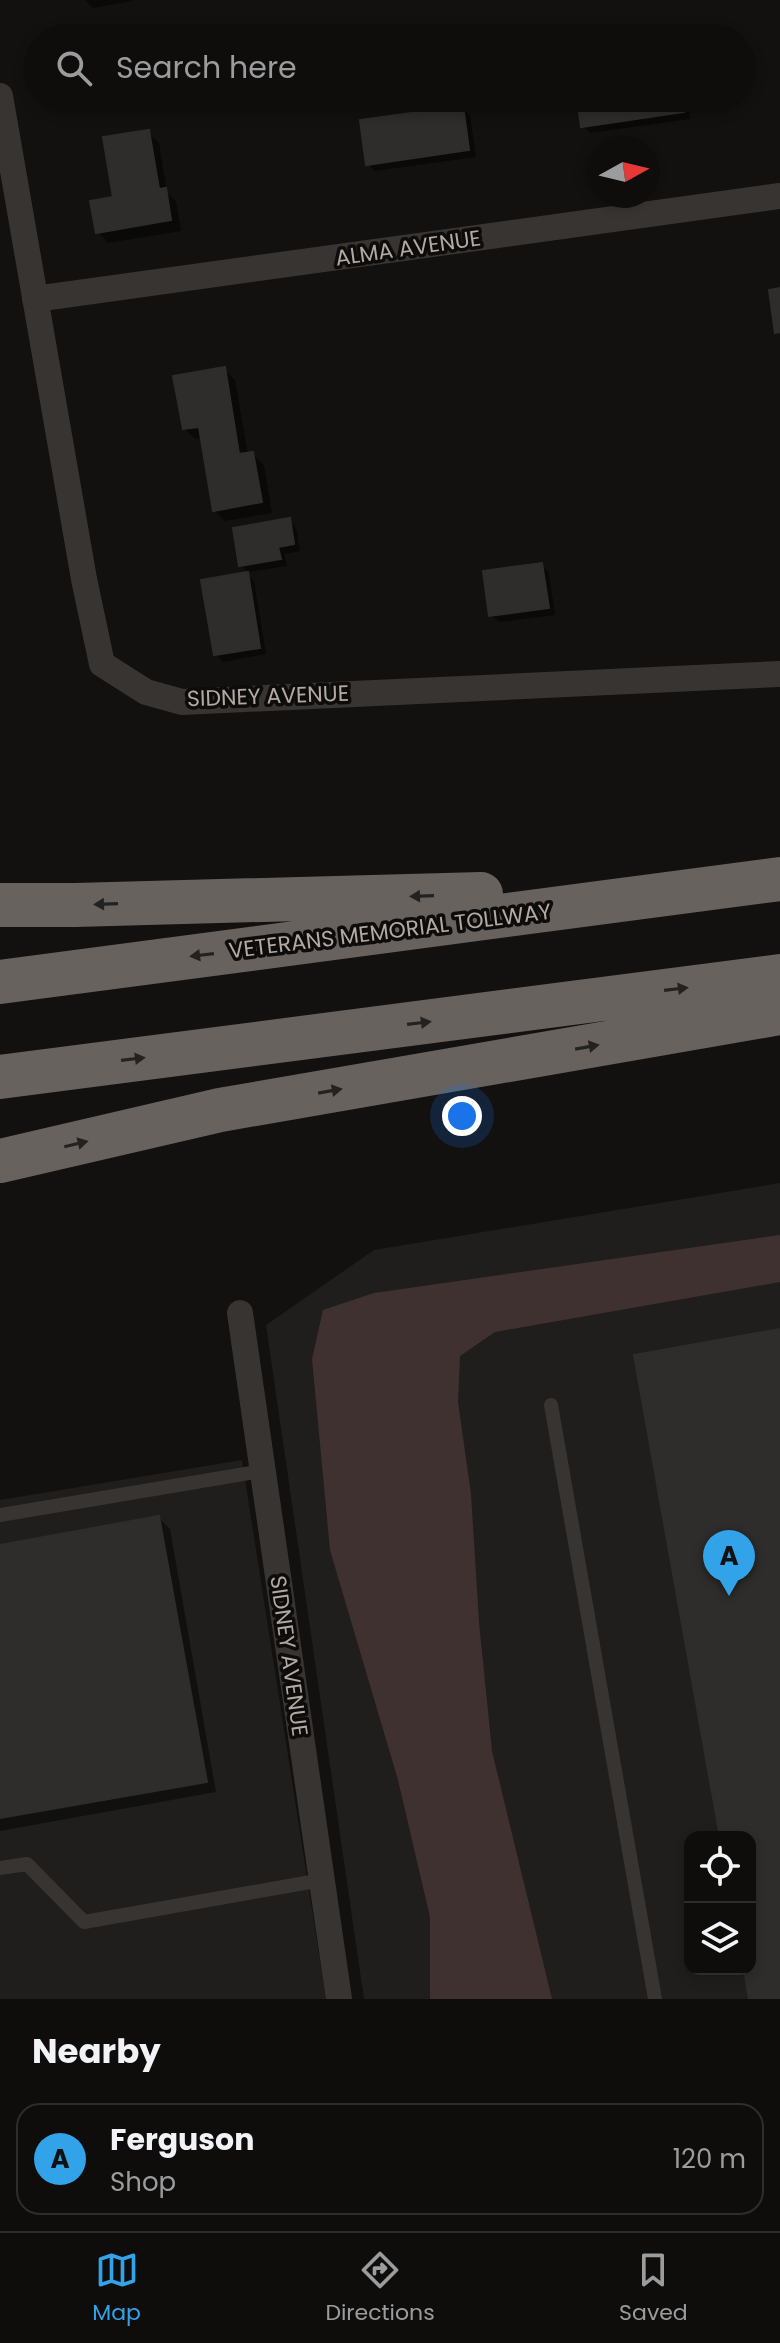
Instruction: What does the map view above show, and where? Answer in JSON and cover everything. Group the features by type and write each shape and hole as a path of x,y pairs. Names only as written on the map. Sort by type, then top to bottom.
{"highway":[{"name":"VETERANS MEMORIAL TOLLWAY","path":"0,982 780,879"},
{"path":"0,905 724,887"},
{"path":"0,1077 780,976"},
{"path":"0,1161 220,1110 780,1013"}],"street":[{"name":"SIDNEY AVENUE","path":"0,96 84,579 102,664 146,692 182,702 780,674"},
{"name":"ALMA AVENUE","path":"35,299 780,196"},
{"name":"SIDNEY AVENUE","path":"240,1313 339,1999"}],"lane":[{"path":"551,1405 655,1999"},
{"path":"0,1515 262,1471"},
{"path":"0,1868 27,1864 84,1922 322,1880"}],"shaded area":[{"path":"780,1183 780,1999 364,1999 266,1325 374,1250"},
{"path":"780,1235 780,1282 495,1332 460,1356 458,1402 471,1494 479,1622 492,1751 552,1999 430,1999 430,1917 398,1780 330,1550 312,1359 323,1310 374,1293"},
{"path":"242,1460 326,1999 0,1999 0,1500"}],"building":[{"path":"419,112 464,112 469,150 366,165 360,120"},
{"path":"579,112 684,112 581,127"},
{"path":"149,130 159,189 166,188 171,220 96,233 90,201 113,197 103,137"},
{"path":"780,288 780,332 775,333 769,290"},
{"path":"225,367 239,454 253,452 262,502 213,511 199,427 183,429 173,376"},
{"path":"290,518 294,544 278,547 281,559 239,566 233,528"},
{"path":"542,563 549,608 489,616 483,571"},
{"path":"248,572 260,648 214,655 201,580"},
{"path":"780,1329 780,1999 749,1999 745,1975 756,1975 756,1831 719,1831 634,1355"},
{"path":"159,1516 207,1782 0,1818 0,1545"}],"place":[{"name":"Ferguson","path":"729,1596"}]}
